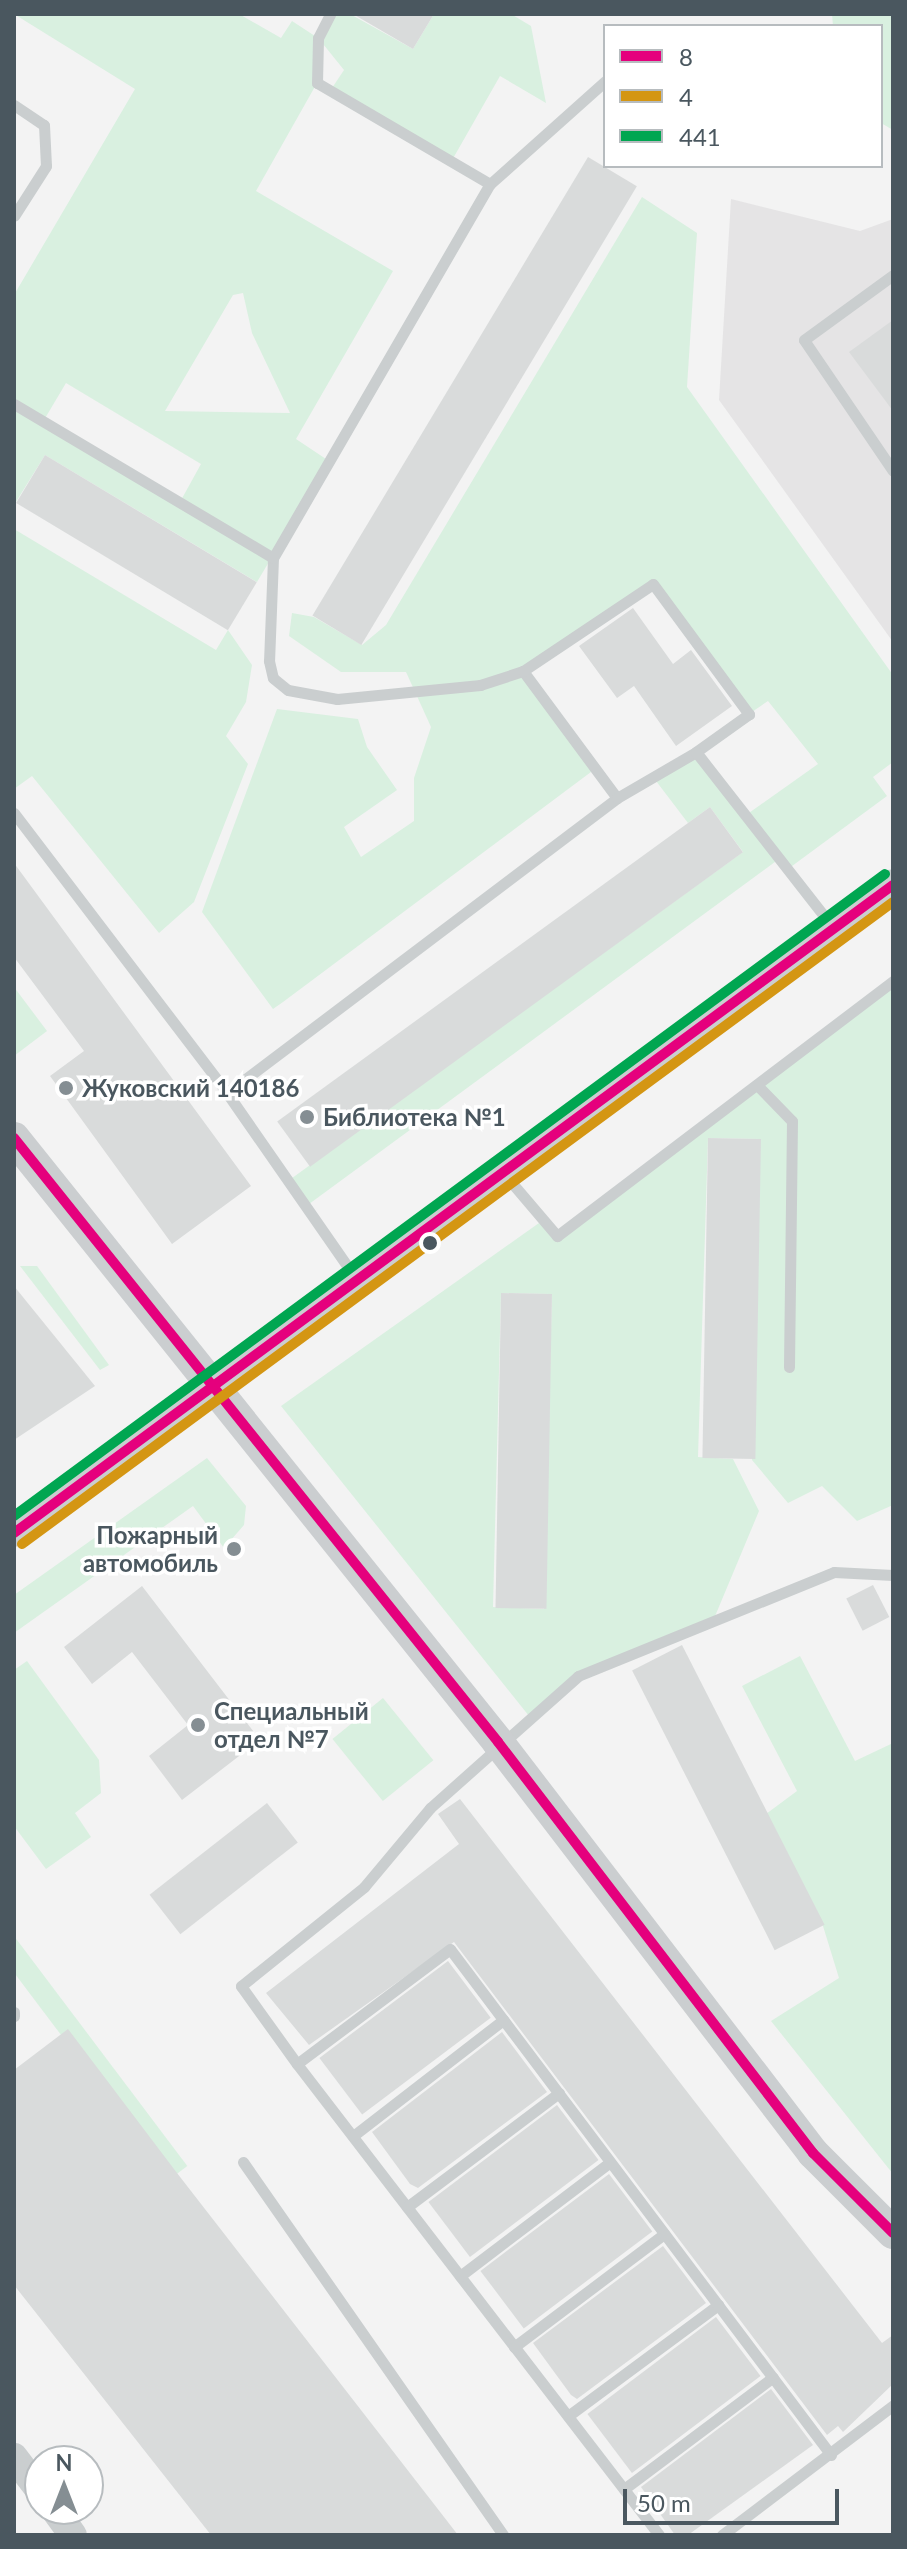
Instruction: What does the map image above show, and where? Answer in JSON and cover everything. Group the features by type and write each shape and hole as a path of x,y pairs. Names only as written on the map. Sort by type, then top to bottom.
{"main road":[{"path":"216,1386 893,885"},
{"path":"14,1138 216,1386 498,1742 813,2153 893,2233"}],"street":[{"path":"14,1533 216,1386"}],"lane":[{"path":"330,14 318,38 317,83 490,184"},
{"path":"227,1093 617,798 696,752 749,714 653,584 523,671 480,685 337,699 288,690 273,678 269,661 273,558 490,184 603,83"},
{"path":"14,105 44,125 46,166 14,216"},
{"path":"893,275 804,340 893,471"},
{"path":"14,404 273,558"},
{"path":"523,671 617,798"},
{"path":"696,752 834,929"},
{"path":"14,813 227,1093 357,1280"},
{"path":"504,1172 539,1223 557,1236 893,981"},
{"path":"757,1085 792,1121 789,1367"},
{"path":"659,2535 297,2064 241,1986 364,1887 498,1742 578,1676 834,1572 893,1575"},
{"path":"297,2064 450,1949 831,2455"},
{"path":"353,2136 503,2020"},
{"path":"407,2207 559,2093"},
{"path":"243,2162 503,2535"},
{"path":"460,2276 610,2162"},
{"path":"514,2347 664,2234"},
{"path":"568,2416 718,2305"},
{"path":"624,2489 773,2377"},
{"path":"722,2535 893,2405"}],"shaded area":[{"path":"731,199 860,231 893,219 893,642 719,400"}],"green space":[{"path":"14,14 239,14 281,38 292,21 318,38 330,14 350,14 413,49 434,14 511,14 531,26 546,103 500,76 451,162 330,91 344,70 319,39 317,83 256,191 393,271 296,439 329,461 257,582 45,455 14,505 14,295 135,89","holes":["243,293 252,333 290,413 165,411 233,295","66,383 201,464 180,502 44,420"]},
{"path":"832,14 893,14 893,130 883,124 883,24 833,24"},
{"path":"642,197 697,233 687,387 893,675 893,762 873,777 887,796 788,869 779,859 305,1207 288,1181 743,852 710,807 688,823 653,777 696,752 746,815 818,764 768,701 749,714 652,584 523,670 595,769 283,1002 273,1009 202,912 277,709 358,719 367,747 397,790 344,827 361,857 414,821 414,778 431,727 406,672 341,672 289,636 292,613 314,617 362,645 386,625"},
{"path":"14,529 216,650 228,630 252,665 246,702 226,736 248,764 194,902 159,933 32,776 14,789"},
{"path":"893,981 893,1505 857,1521 822,1486 788,1503 752,1460 760,1139 708,1138 698,1457 733,1459 759,1511 713,1621 578,1676 529,1716 281,1406 539,1223 557,1236","holes":["501,1293 552,1294 544,1609 493,1607"]},
{"path":"14,987 47,1031 14,1056"},
{"path":"20,1266 37,1266 109,1365 100,1370"},
{"path":"207,1458 246,1506 244,1525 224,1548 193,1506 14,1633 14,1595"},
{"path":"800,1656 855,1761 893,1743 893,2174 771,2021 839,1978 823,1926 766,1814 797,1791 742,1686"},
{"path":"27,1661 99,1760 101,1793 75,1813 91,1837 46,1869 14,1826 14,1670"},
{"path":"383,1698 433,1760 383,1801 332,1739"},
{"path":"14,1936 187,2166 170,2179 14,1973"}],"building":[{"path":"353,14 434,14 413,49"},
{"path":"588,157 637,186 361,645 312,616"},
{"path":"893,320 893,411 849,352"},
{"path":"45,455 257,582 228,630 16,503"},
{"path":"633,608 673,664 691,650 732,706 676,746 634,686 617,698 579,646"},
{"path":"710,807 743,852 310,1167 277,1121"},
{"path":"14,863 251,1186 172,1244 50,1076 84,1051 14,957"},
{"path":"708,1138 761,1139 755,1459 702,1458"},
{"path":"14,1286 95,1386 14,1440"},
{"path":"501,1293 552,1294 546,1609 496,1608"},
{"path":"873,1585 889,1617 863,1631 846,1599"},
{"path":"142,1586 260,1740 182,1800 149,1756 188,1725 132,1652 92,1684 64,1647"},
{"path":"682,1645 825,1925 775,1950 632,1670"},
{"path":"460,1799 882,2343 893,2335 893,2384 843,2432 838,2426 827,2435 454,1942 309,2045 266,1993 459,1844 438,1814"},
{"path":"267,1803 298,1842 180,1934 150,1895"},
{"path":"448,1961 491,2018 362,2115 319,2058"},
{"path":"68,2029 458,2535 211,2535 14,2285 14,2070"},
{"path":"502,2032 547,2092 418,2188 410,2184 372,2132"},
{"path":"557,2105 599,2160 470,2257 428,2202"},
{"path":"609,2174 652,2232 524,2328 480,2271"},
{"path":"663,2246 706,2303 577,2399 533,2343"},
{"path":"716,2317 761,2376 632,2473 587,2414"},
{"path":"771,2389 813,2445 688,2535 675,2535 641,2487"}],"transit line":[{"name":"441","path":"14,1516 885,874"},
{"name":"8","path":"14,1533 893,885"},
{"name":"4","path":"22,1544 893,902"},
{"name":"8","path":"14,1138 498,1742 813,2153 893,2233"}],"place":[{"name":"Жуковский 140186","path":"66,1088"},
{"name":"Библиотека №1","path":"307,1117"},
{"name":"Пожарный автомобиль","path":"234,1549"},
{"name":"Специальный отдел №7","path":"198,1725"}]}
